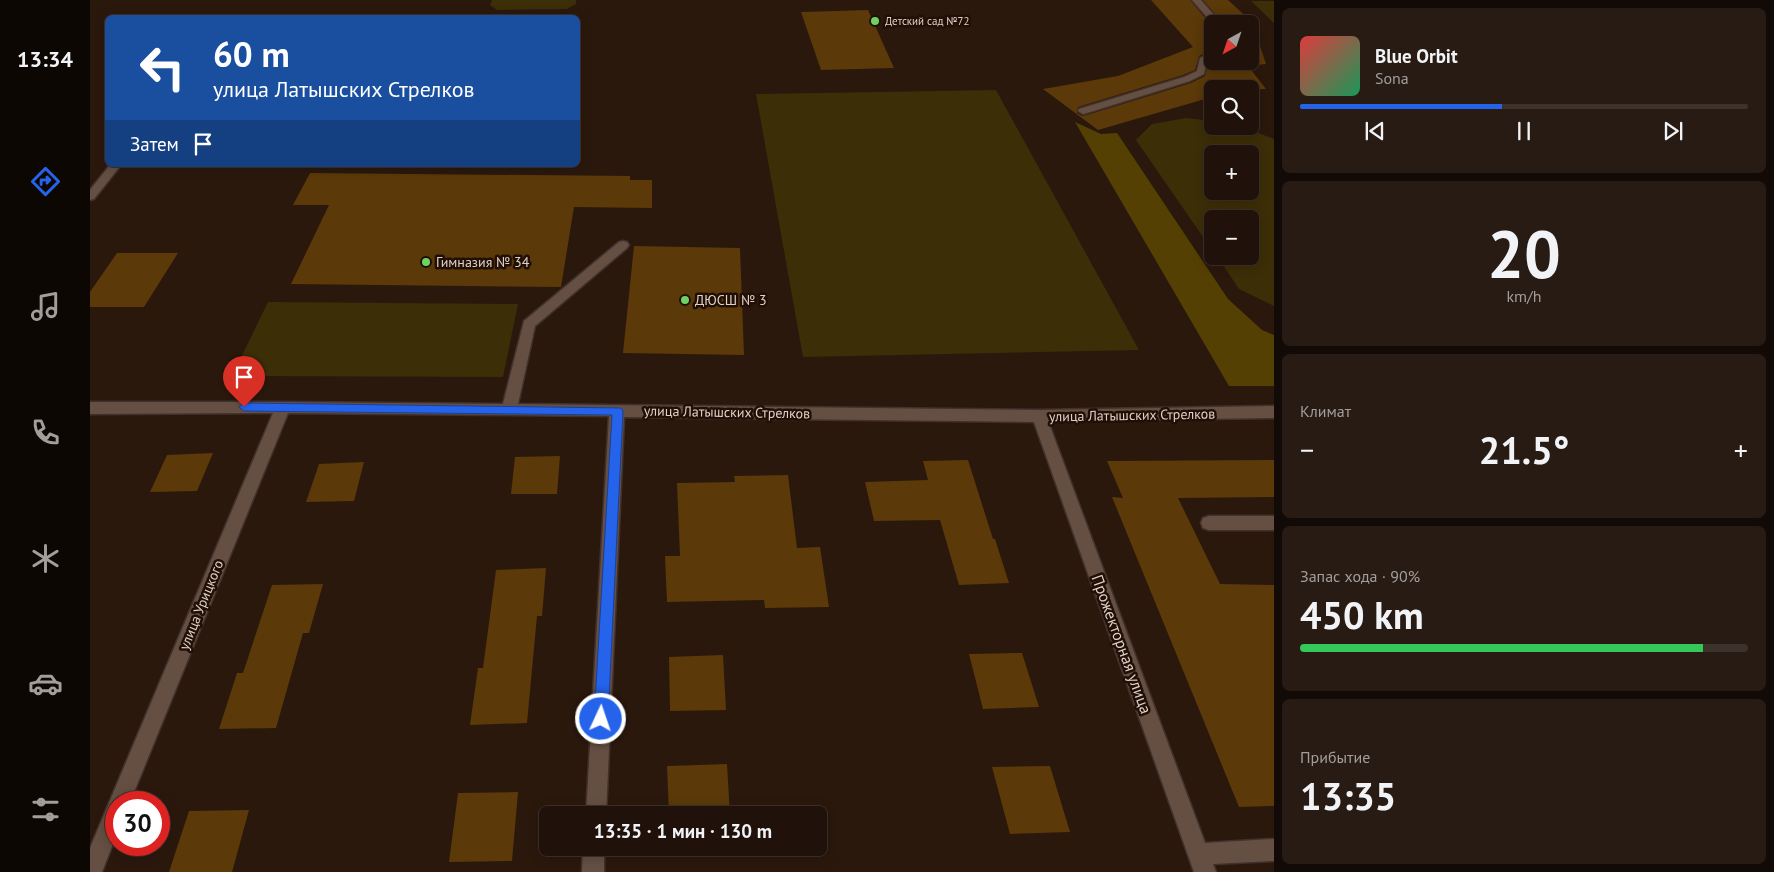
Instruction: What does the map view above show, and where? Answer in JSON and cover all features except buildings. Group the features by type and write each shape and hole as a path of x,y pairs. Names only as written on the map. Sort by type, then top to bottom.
{"street":[{"path":"1196,0 1210,15"},
{"path":"1083,111 1187,79 1201,72 1204,59"},
{"path":"90,197 114,167"},
{"path":"509,410 529,324 623,245"},
{"name":"улица Латышских Стрелков","path":"90,408 283,407 1039,416 1274,412"},
{"name":"улица Урицкого","path":"125,791 283,407"},
{"path":"596,806 617,411"},
{"name":"Прожекторная улица","path":"1039,416 1201,863"},
{"path":"1209,523 1274,523"},
{"path":"91,872 105,838"},
{"path":"1201,863 1274,850"},
{"path":"592,872 593,856"}],"shaded area":[{"path":"492,0 576,0 576,4 567,9 497,10 490,5"},
{"path":"1251,1 1274,1 1274,23"},
{"path":"996,90 1139,350 803,357 756,94"},
{"path":"1186,118 1204,120 1204,135 1259,135 1259,133 1274,139 1274,306 1239,289 1223,265 1259,265 1259,210 1204,210 1204,238 1136,140 1152,124"},
{"path":"1075,122 1101,134 1117,133 1228,299 1262,330 1274,335 1274,386 1229,386"},
{"path":"268,302 518,304 503,377 232,376"}],"place":[{"name":"Детский сад №72","path":"875,21"},
{"name":"Гимназия № 34","path":"426,262"},
{"name":"ДЮСШ № 3","path":"685,300"}],"route":[{"path":"244,407 617,411 601,719"}]}
